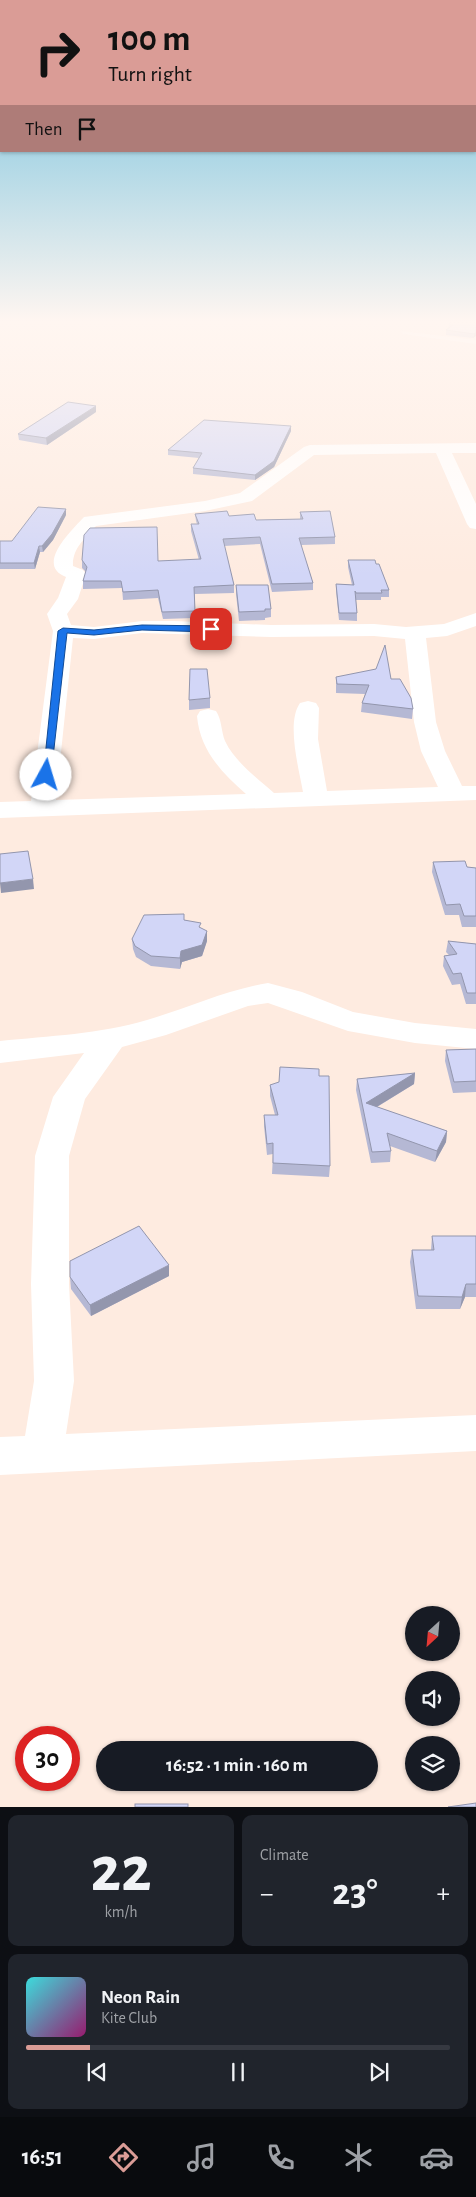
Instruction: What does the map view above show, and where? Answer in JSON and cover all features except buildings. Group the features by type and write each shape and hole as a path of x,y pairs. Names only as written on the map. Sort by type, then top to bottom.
{"street":[{"path":"442,448 476,524"},
{"path":"42,810 63,631 56,614 68,599 76,574 63,569 62,559 65,549 90,521 205,506 246,497 310,450 476,448"},
{"path":"63,631 94,633 142,627 174,627 281,632 367,629 415,633 447,630 476,619"},
{"path":"415,633 425,722 433,751 464,793"},
{"path":"308,708 305,716 305,730 316,799"},
{"path":"208,716 208,728 212,742 234,769 268,801"},
{"path":"0,810 42,810 464,793"},
{"path":"0,1052 111,1039 163,1026 243,997 268,993 292,999 348,1021 414,1033 476,1039"},
{"path":"43,1453 54,1381 50,1284 52,1156 69,1097 111,1039"},
{"path":"0,1456 476,1433"}],"route":[{"path":"46,775 57,695 63,631 94,633 142,627 211,629"}]}
